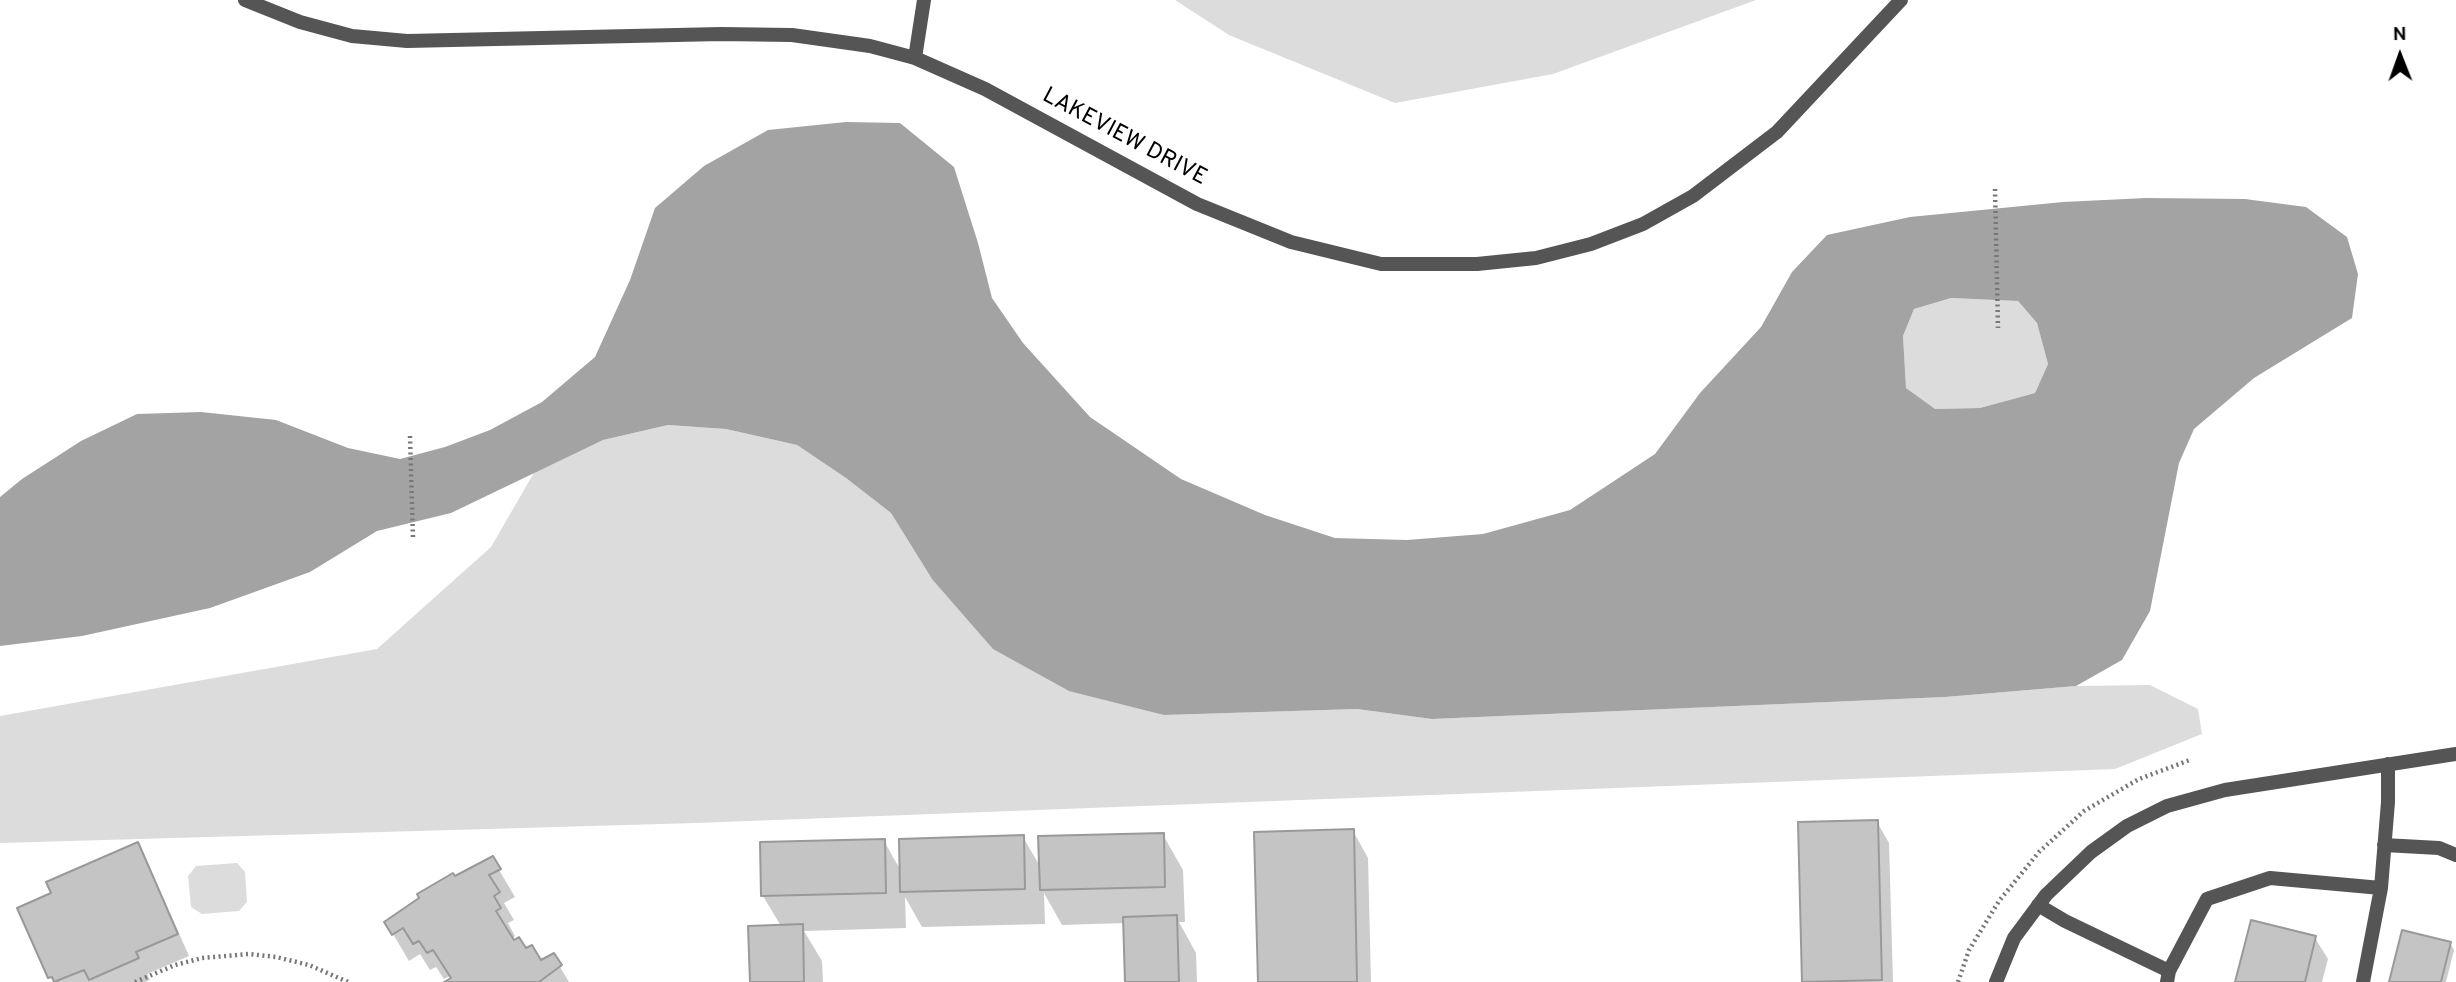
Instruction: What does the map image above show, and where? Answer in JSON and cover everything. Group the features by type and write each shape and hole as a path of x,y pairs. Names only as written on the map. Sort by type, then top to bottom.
{"street":[{"name":"LAKEVIEW DRIVE","path":"245,0 300,22 352,36 407,41 721,34 792,35 870,46 915,58 985,89 1197,204 1291,243 1381,264 1477,264 1536,258 1591,244 1643,224 1693,196 1777,132 1901,0"},
{"path":"915,58 924,0"},
{"path":"1996,982 2014,938 2038,905 2091,852 2127,825 2166,806 2225,790 2456,754"},
{"path":"2363,982 2381,888 2388,802 2388,764"},
{"path":"2384,845 2438,848 2456,855"},
{"path":"2038,905 2168,976 2207,899 2270,878 2381,888"}],"path":[{"path":"1995,189 1998,328"},
{"path":"410,436 413,539"},
{"path":"135,982 175,965 202,958 249,954 309,965 348,982"}],"shaded area":[{"path":"1175,0 1756,0 1553,74 1395,103 1229,35"},
{"path":"846,122 900,123 954,167 992,298 1023,343 1090,417 1181,479 1265,515 1335,538 1407,540 1483,534 1570,510 1655,454 1700,393 1761,327 1792,272 1827,235 1910,217 2063,202 2146,198 2245,199 2306,207 2347,237 2358,274 2352,318 2254,378 2194,429 2179,463 2150,611 2122,660 2076,686 1945,697 1432,719 1357,709 1164,715 1069,691 993,649 932,579 891,513 797,445 726,429 668,425 603,440 451,513 377,531 310,572 210,608 82,636 0,646 0,497 22,479 81,441 137,414 201,412 276,420 348,448 400,459 445,447 490,430 542,402 595,357 630,280 655,208 704,166 768,130","holes":["1951,298 2018,301 2037,323 2048,364 2035,393 1980,408 1935,409 1906,388 1903,336 1914,309"]},
{"path":"1951,298 2018,301 2037,323 2048,364 2035,393 1980,408 1934,409 1906,388 1903,336 1914,309"},
{"path":"668,425 726,429 797,445 891,513 932,579 1163,715 1357,709 1432,719 1945,697 2076,686 2150,685 2198,709 2202,734 2115,769 696,823 0,843 0,716 377,649 491,547 535,471 603,440"},
{"path":"237,863 245,872 247,902 239,911 202,914 191,907 188,876 196,866"}],"building":[{"path":"1878,820 1882,980 1802,982 1798,822"},
{"path":"1354,829 1357,982 1258,982 1254,832"},
{"path":"1164,833 1165,887 1040,890 1038,836"},
{"path":"1024,835 1025,889 900,892 899,839"},
{"path":"885,839 886,893 761,896 760,842"},
{"path":"138,842 178,934 136,952 139,958 89,980 84,970 54,982 52,977 48,978 17,908 51,893 46,882"},
{"path":"493,856 501,869 489,875 500,892 494,896 501,908 496,911 514,940 519,937 526,948 532,945 541,960 554,953 562,965 539,982 444,982 451,978 433,950 427,953 419,941 413,944 403,928 392,935 384,922 419,898 417,894 453,873 455,876"},
{"path":"1177,915 1179,982 1125,982 1123,917"},
{"path":"2251,920 2316,936 2305,982 2235,982"},
{"path":"803,924 804,982 750,982 748,926"},
{"path":"2402,930 2451,942 2441,982 2389,982"}]}
